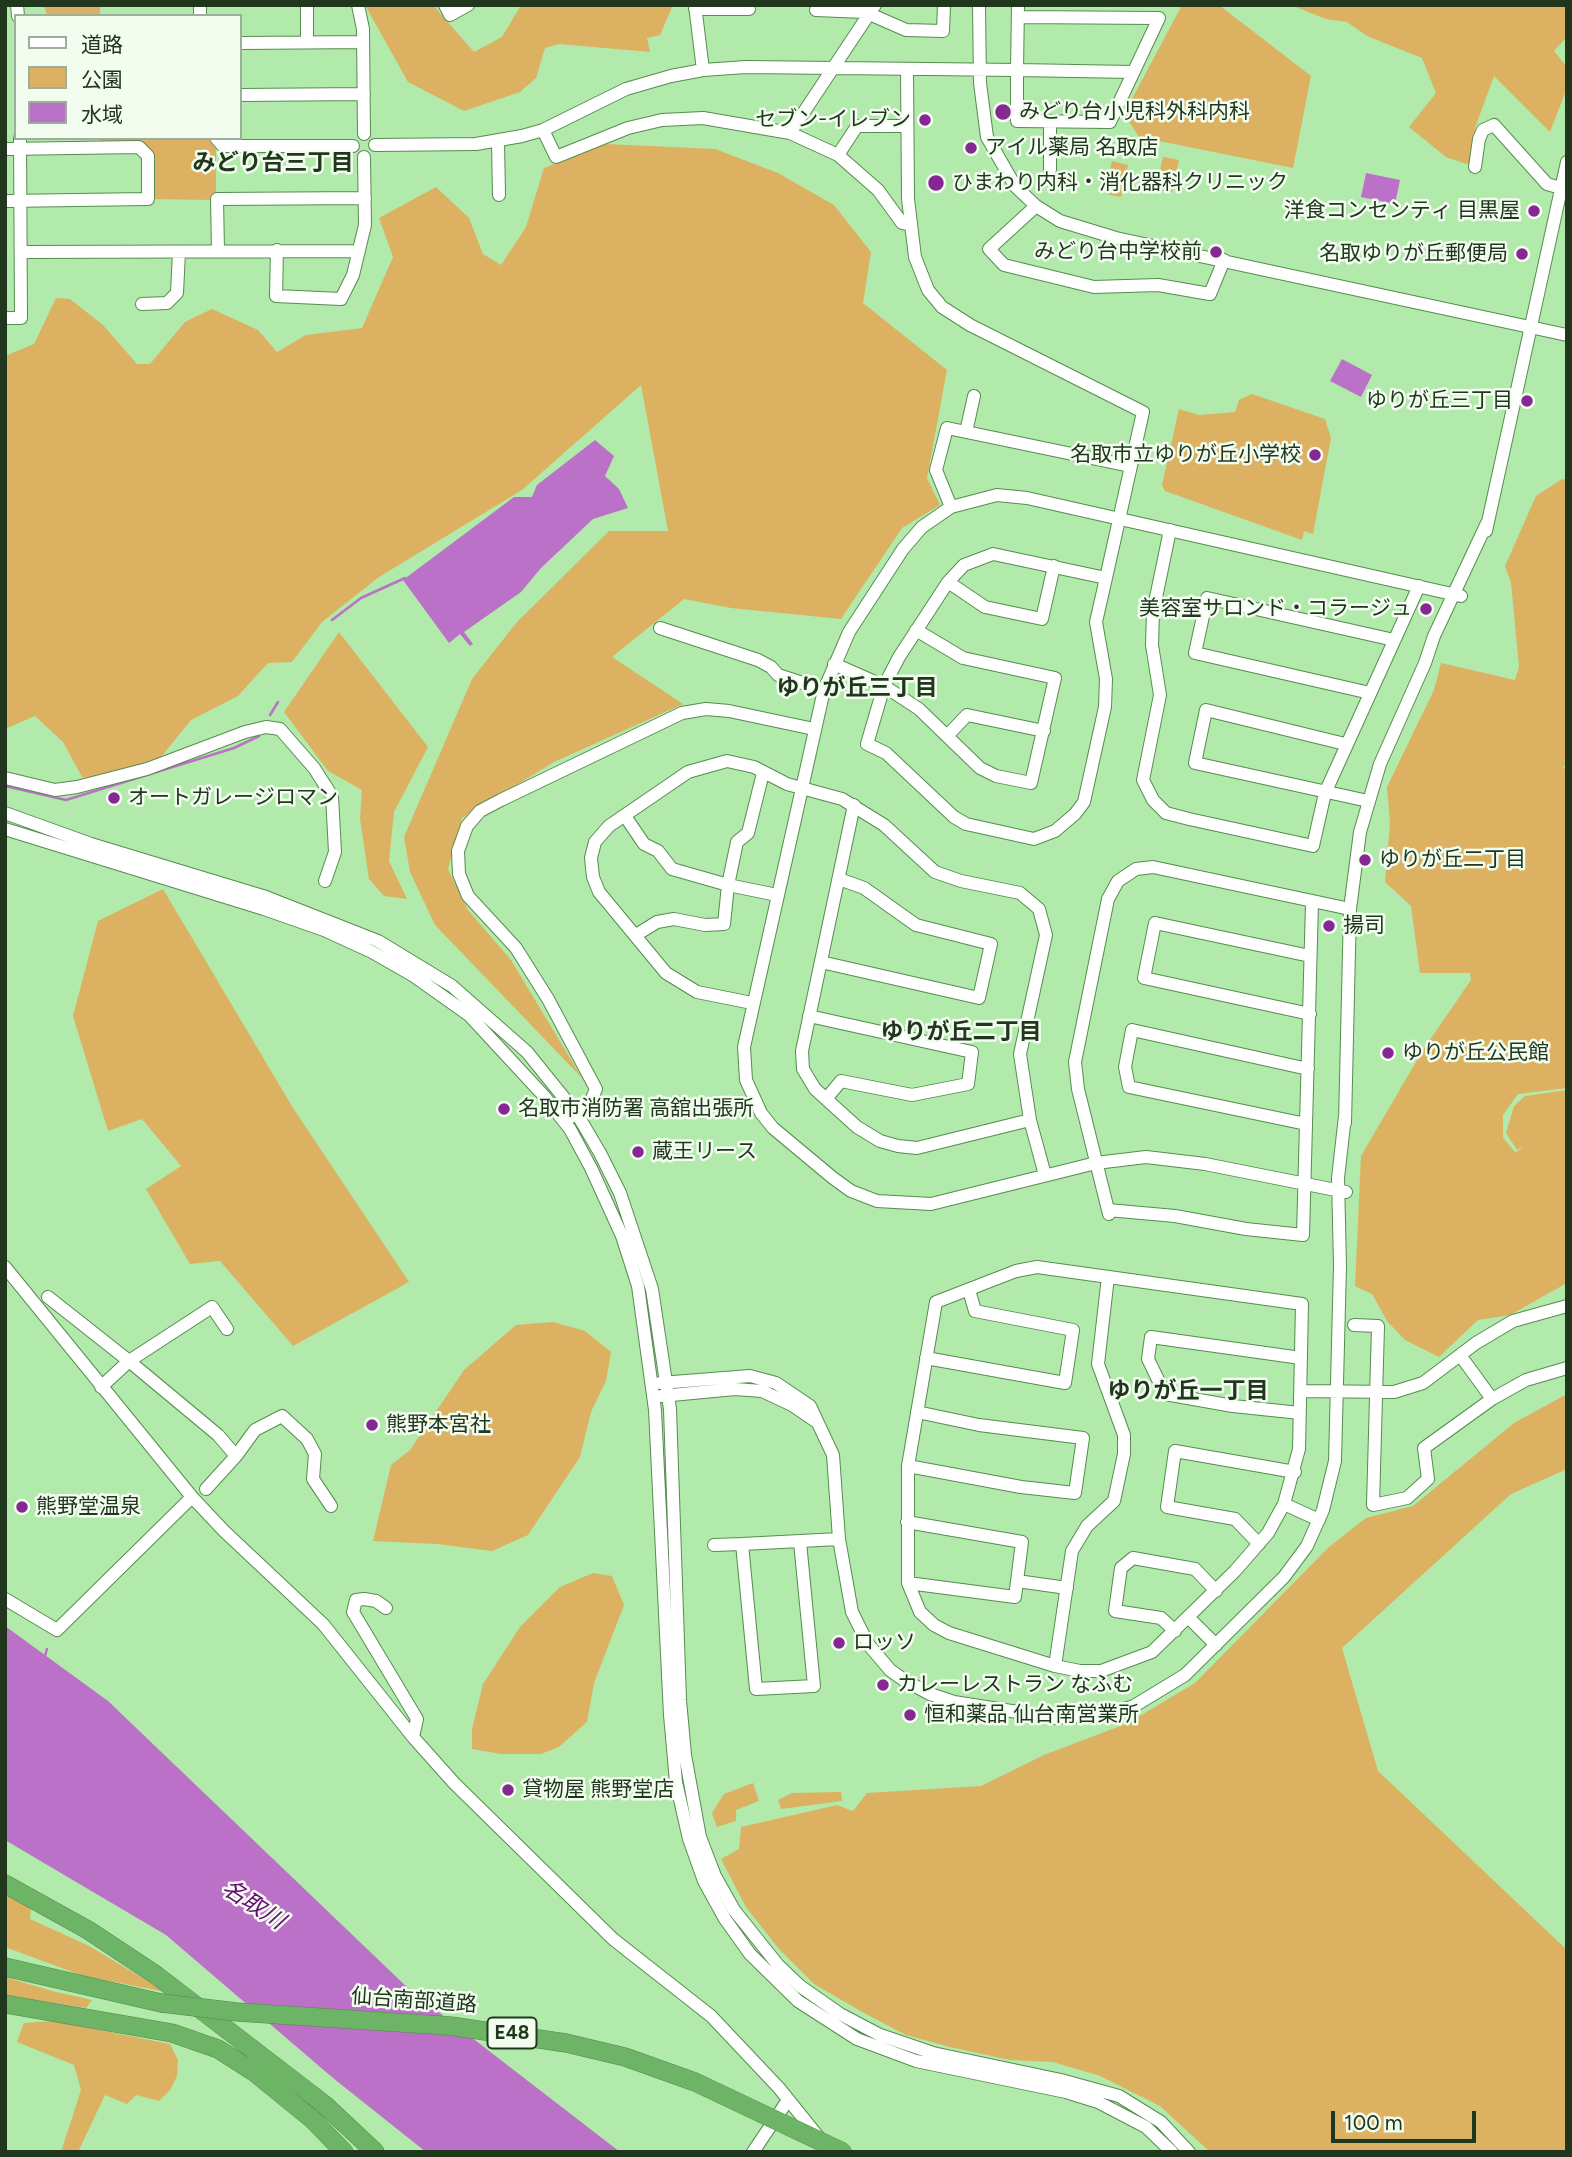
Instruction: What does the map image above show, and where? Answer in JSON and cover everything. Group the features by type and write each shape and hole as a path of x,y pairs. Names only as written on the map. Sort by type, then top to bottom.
{"highway":[{"path":"5,1884 88,1930 156,1975 325,2105 375,2152"},
{"name":"仙台南部道路","path":"5,1967 161,2003 237,2012 451,2026 566,2043 625,2057 695,2082 843,2152"},
{"path":"5,2004 172,2033 218,2049 254,2072 313,2120 344,2152"}],"street":[{"path":"307,5 307,42"},
{"path":"358,5 363,42 364,134"},
{"path":"445,5 450,15 468,5"},
{"path":"816,10 872,10 906,30 943,31 944,5"},
{"path":"979,5 982,119 987,137 1004,171 1036,206 1077,228 1567,335"},
{"path":"703,70 695,7 749,9"},
{"path":"790,133 872,10"},
{"path":"1018,11 1159,18 1110,122 1017,121 1018,11"},
{"path":"242,43 363,42"},
{"path":"375,145 498,142 543,130 626,89 703,70 832,68 1133,72"},
{"path":"907,69 906,125 911,225 920,276 942,307 970,325 1143,412 1118,519 1106,578 1096,622 1106,679 1105,707 1084,802 1055,831 1034,839 966,824 954,817 886,753 867,744 884,686 916,630 948,582 964,565 993,554 1106,578"},
{"path":"242,95 364,93"},
{"path":"543,130 556,157 628,128 662,120 703,118 790,133 838,155 878,190 902,223 911,225"},
{"path":"1050,121 1050,170"},
{"path":"838,155 857,126 906,125"},
{"path":"1475,167 1483,130 1494,125 1547,184 1561,188"},
{"path":"364,134 372,137 375,145 373,152 364,157 355,153 353,146 357,137 364,134"},
{"path":"218,140 223,146 353,146"},
{"path":"498,142 499,195"},
{"path":"5,318 21,318 20,143"},
{"path":"5,149 20,143 139,147 148,156 148,199 5,201"},
{"path":"277,250 276,296 341,299 353,275 365,225 364,157"},
{"path":"653,1390 738,1375 764,1378 796,1394 810,1406 832,1455 839,1539 848,1597 859,1631 890,1670 930,1694 954,1702 1056,1718 1112,1713 1160,1693 1185,1675 1284,1577 1307,1546 1319,1520 1335,1461 1350,909 1360,832 1380,764 1487,523 1561,221 1561,188 1567,162"},
{"path":"218,250 217,199 365,198"},
{"path":"1036,206 989,248 1004,265 1094,287 1158,285 1210,294 1224,260"},
{"path":"142,304 167,303 177,293 179,251"},
{"path":"21,252 359,251"},
{"path":"966,432 974,396"},
{"path":"951,507 936,470 947,428 1130,466"},
{"path":"1342,1192 1175,1159 1122,1158 931,1204 893,1204 851,1191 786,1140 761,1113 752,1097 744,1072 743,1054 752,1003 814,729 834,664 849,632 903,549 922,527 951,507 997,495 1027,498 1457,595"},
{"path":"1170,530 1153,612 1152,645 1160,695 1143,780 1153,800 1166,813 1312,846 1325,793 1345,744 1419,586"},
{"path":"948,582 985,607 1042,619 1054,566"},
{"path":"1370,693 1195,653 1207,598 1394,640"},
{"path":"660,628 758,660 771,667 778,675 824,690"},
{"path":"834,664 884,686 919,709 980,768 996,776 1031,783 1055,678 963,658 916,630"},
{"path":"565,1122 595,1097 596,1089 548,999 516,948 468,896 459,874 458,851 467,826 480,811 682,713 706,709 729,711 814,729"},
{"path":"1345,744 1206,710 1195,763 1368,801"},
{"path":"947,736 967,715 1044,731"},
{"path":"5,778 55,790 77,787 147,769 246,732 266,727 281,729 314,768 332,796 335,852 325,881"},
{"path":"752,1003 697,992 666,973 599,892 593,877 591,858 596,842 609,826 688,772 727,761 741,763 763,774 854,805 884,825 934,872 1020,894 1039,909 1045,936 1020,1054 1030,1120 1045,1175"},
{"path":"636,935 657,922 674,919 705,925 724,924 728,885 737,842 748,833 763,774"},
{"path":"854,805 802,1051 803,1069 815,1089 857,1127 880,1142 917,1148 1030,1120"},
{"path":"5,813 91,844 288,904 378,941 452,986 527,1052 576,1114 620,1193 652,1289 669,1389 680,1700 685,1755 700,1837 715,1876 734,1910 757,1943 800,1986 850,2020 880,2035 933,2053 1061,2080 1119,2096 1161,2122 1189,2152"},
{"path":"625,816 644,844 658,851 672,869 777,895"},
{"path":"5,829 264,909 324,930 372,952 414,976 469,1015 565,1122 591,1168 622,1236 643,1310 653,1390 676,1782 688,1839 704,1881 724,1919 750,1954 778,1983 825,2020 857,2039 916,2061 1066,2092 1098,2102 1146,2127 1172,2152"},
{"path":"1312,903 1303,1235 1246,1230 1175,1216 1109,1212 1075,1062 1108,899 1118,881 1136,869 1153,867 1350,909"},
{"path":"821,962 979,998 991,944 916,925 864,888 839,879"},
{"path":"1310,956 1156,923 1144,978 1310,1014"},
{"path":"809,1016 972,1052 968,1084 912,1096 841,1080 826,1099"},
{"path":"1306,1124 1129,1087 1125,1067 1132,1030 1308,1069"},
{"path":"5,1267 192,1497 223,1531 323,1624 413,1738 516,1845 613,1938 711,2016 832,2152"},
{"path":"1037,1267 1302,1304 1301,1391 1295,1472 1284,1504 1259,1544 1216,1591 1152,1652 1127,1664 1101,1671 1080,1671 1055,1666 934,1625 920,1612 908,1583 908,1466 936,1302 969,1290 1016,1271 1037,1267"},
{"path":"1055,1666 1072,1551 1087,1526 1114,1501 1124,1454 1124,1435 1098,1364 1108,1277"},
{"path":"926,1358 1065,1383 1073,1330 975,1311 969,1290"},
{"path":"48,1297 218,1435 236,1455"},
{"path":"1301,1391 1394,1392 1423,1383 1513,1321 1567,1306"},
{"path":"101,1387 129,1362 212,1307 227,1329"},
{"path":"1354,1325 1378,1326 1373,1505 1407,1498 1428,1479 1424,1448 1492,1399 1527,1380 1567,1368"},
{"path":"1300,1413 1233,1406 1165,1394 1148,1359 1151,1337 1301,1359"},
{"path":"1460,1355 1492,1399"},
{"path":"908,1466 1020,1487 1075,1493 1083,1437 979,1424 917,1412"},
{"path":"206,1489 255,1430 282,1416 307,1439 315,1454 313,1479 331,1506"},
{"path":"1259,1544 1235,1519 1167,1507 1175,1451 1295,1472"},
{"path":"5,1598 57,1630 192,1497"},
{"path":"1284,1504 1319,1520"},
{"path":"907,1522 1022,1542 1015,1597 908,1583"},
{"path":"713,1545 839,1539"},
{"path":"742,1544 755,1689 814,1686 800,1542"},
{"path":"1175,1631 1161,1618 1115,1611 1121,1568 1133,1558 1195,1569 1216,1591"},
{"path":"1017,1581 1067,1588"},
{"path":"386,1608 376,1601 364,1599 356,1600 353,1612 417,1719 413,1738"},
{"path":"1189,1618 1216,1644"},
{"path":"753,2152 788,2100"}],"green space":[{"path":"44,5 101,5 99,14 46,14"},
{"path":"365,5 433,5 474,52 502,37 521,5 673,5 660,35 647,38 650,52 559,44 545,48 536,78 520,92 464,111 408,82"},
{"path":"1182,5 1219,5 1311,76 1293,168 1139,137 1124,114"},
{"path":"1291,5 1567,5 1567,37 1554,51 1567,67 1567,88 1550,132 1494,76 1475,128 1473,166 1446,157 1409,127 1436,93 1422,58 1367,36 1347,22 1326,19"},
{"path":"100,140 213,140 216,148 216,196 213,200 148,199 152,152 100,143"},
{"path":"606,144 715,149 778,173 834,205 871,252 863,303 947,370 927,478 940,505 902,528 841,619 731,608 684,599 612,657 683,704 554,762 462,818 448,869 468,910 511,960 582,1078 435,925 410,872 404,837 472,679 517,622 609,531 668,531 641,385 522,490 379,577 322,622 292,662 268,663 238,696 191,720 161,757 103,777 82,777 63,742 35,716 5,729 5,356 34,344 56,298 70,299 103,325 137,364 150,364 185,322 212,309 258,330 277,352 306,335 362,328 393,257 379,218 436,187 469,218 483,254 501,265 526,227 544,168"},
{"path":"1163,157 1179,160 1172,192 1156,189"},
{"path":"1112,161 1128,165 1121,197 1105,194"},
{"path":"1252,394 1325,419 1331,438 1313,534 1304,531 1302,540 1165,491 1162,485 1179,409 1199,415 1235,412 1239,400"},
{"path":"1562,479 1567,480 1567,763 1561,769 1567,766 1567,1088 1518,1094 1503,1115 1503,1138 1516,1153 1523,1146 1517,1150 1506,1133 1514,1106 1525,1096 1567,1090 1567,1283 1510,1315 1478,1320 1439,1357 1405,1340 1387,1321 1372,1294 1355,1286 1361,1156 1423,1050 1471,980 1470,973 1420,973 1411,906 1385,882 1390,823 1387,787 1434,690 1441,663 1515,680 1519,667 1511,583 1505,566 1536,496"},
{"path":"339,632 428,747 394,812 389,861 407,899 384,896 369,879 360,819 362,790 328,771 284,712"},
{"path":"163,889 293,1108 409,1282 293,1346 220,1261 190,1264 146,1189 181,1166 142,1119 108,1131 73,1016 98,921"},
{"path":"553,1322 585,1331 611,1352 606,1381 591,1412 580,1457 528,1535 492,1551 437,1544 373,1541 391,1465 410,1450 464,1370 516,1325"},
{"path":"1567,1394 1567,1469 1511,1494 1342,1648 1378,1771 1567,1950 1567,2152 1210,2152 1160,2106 1100,2076 1053,2062 1010,2060 950,2047 906,2035 864,2013 814,1984 778,1948 746,1907 721,1859 739,1849 741,1827 837,1805 853,1811 867,1793 981,1786 1044,1755 1128,1723 1195,1683 1329,1547 1366,1518 1413,1506 1514,1423"},
{"path":"593,1573 612,1576 624,1605 594,1683 587,1722 559,1747 541,1754 501,1754 472,1749 472,1729 483,1684 520,1627 560,1587"},
{"path":"753,1783 759,1801 736,1810 736,1821 717,1827 712,1813 724,1794"},
{"path":"841,1792 842,1801 781,1809 778,1800 792,1793"},
{"path":"5,1894 31,1908 30,1919 89,1946 166,1992 83,1976 5,1947"},
{"path":"5,1977 92,2000 86,2008 5,1995"},
{"path":"53,2021 170,2044 178,2060 177,2076 170,2090 159,2101 136,2095 127,2104 105,2095 78,2152 61,2152 81,2090 74,2065 17,2042 24,2023"}],"water":[{"path":"1366,173 1400,180 1395,204 1361,197"},
{"path":"1342,359 1372,375 1361,397 1330,381"},
{"path":"595,440 614,456 605,476 619,489 628,508 593,519 541,568 521,592 464,632 473,644 470,646 460,634 449,643 403,580 514,497 532,497 537,485"},
{"name":"名取川","path":"5,1626 108,1701 410,1990 620,2152 426,2152 333,2078 166,1935 5,1840"}],"waterway":[{"path":"332,620 361,598 405,578"},
{"path":"270,715 278,702"},
{"path":"5,786 66,800 234,748 259,736"},
{"path":"45,1656 47,1649"}],"place":[{"name":"みどり台小児科外科内科","path":"1003,112"},
{"name":"セブン-イレブン","path":"925,120"},
{"name":"アイル薬局 名取店","path":"971,148"},
{"name":"ひまわり内科・消化器科クリニック","path":"936,183"},
{"name":"洋食コンセンティ 目黒屋","path":"1534,211"},
{"name":"みどり台中学校前","path":"1216,252"},
{"name":"名取ゆりが丘郵便局","path":"1522,254"},
{"name":"ゆりが丘三丁目","path":"1527,401"},
{"name":"名取市立ゆりが丘小学校","path":"1315,455"},
{"name":"美容室サロンド・コラージュ","path":"1426,609"},
{"name":"オートガレージロマン","path":"114,798"},
{"name":"ゆりが丘二丁目","path":"1365,860"},
{"name":"揚司","path":"1329,926"},
{"name":"ゆりが丘公民館","path":"1388,1053"},
{"name":"名取市消防署 高舘出張所","path":"504,1109"},
{"name":"蔵王リース","path":"638,1152"},
{"name":"熊野本宮社","path":"372,1425"},
{"name":"熊野堂温泉","path":"22,1507"},
{"name":"ロッソ","path":"839,1643"},
{"name":"カレーレストラン なふむ","path":"883,1685"},
{"name":"恒和薬品 仙台南営業所","path":"910,1715"},
{"name":"貸物屋 熊野堂店","path":"508,1790"}],"district":[{"name":"みどり台三丁目","path":"273,163"},
{"name":"ゆりが丘三丁目","path":"857,688"},
{"name":"ゆりが丘二丁目","path":"961,1032"},
{"name":"ゆりが丘一丁目","path":"1188,1391"}]}
